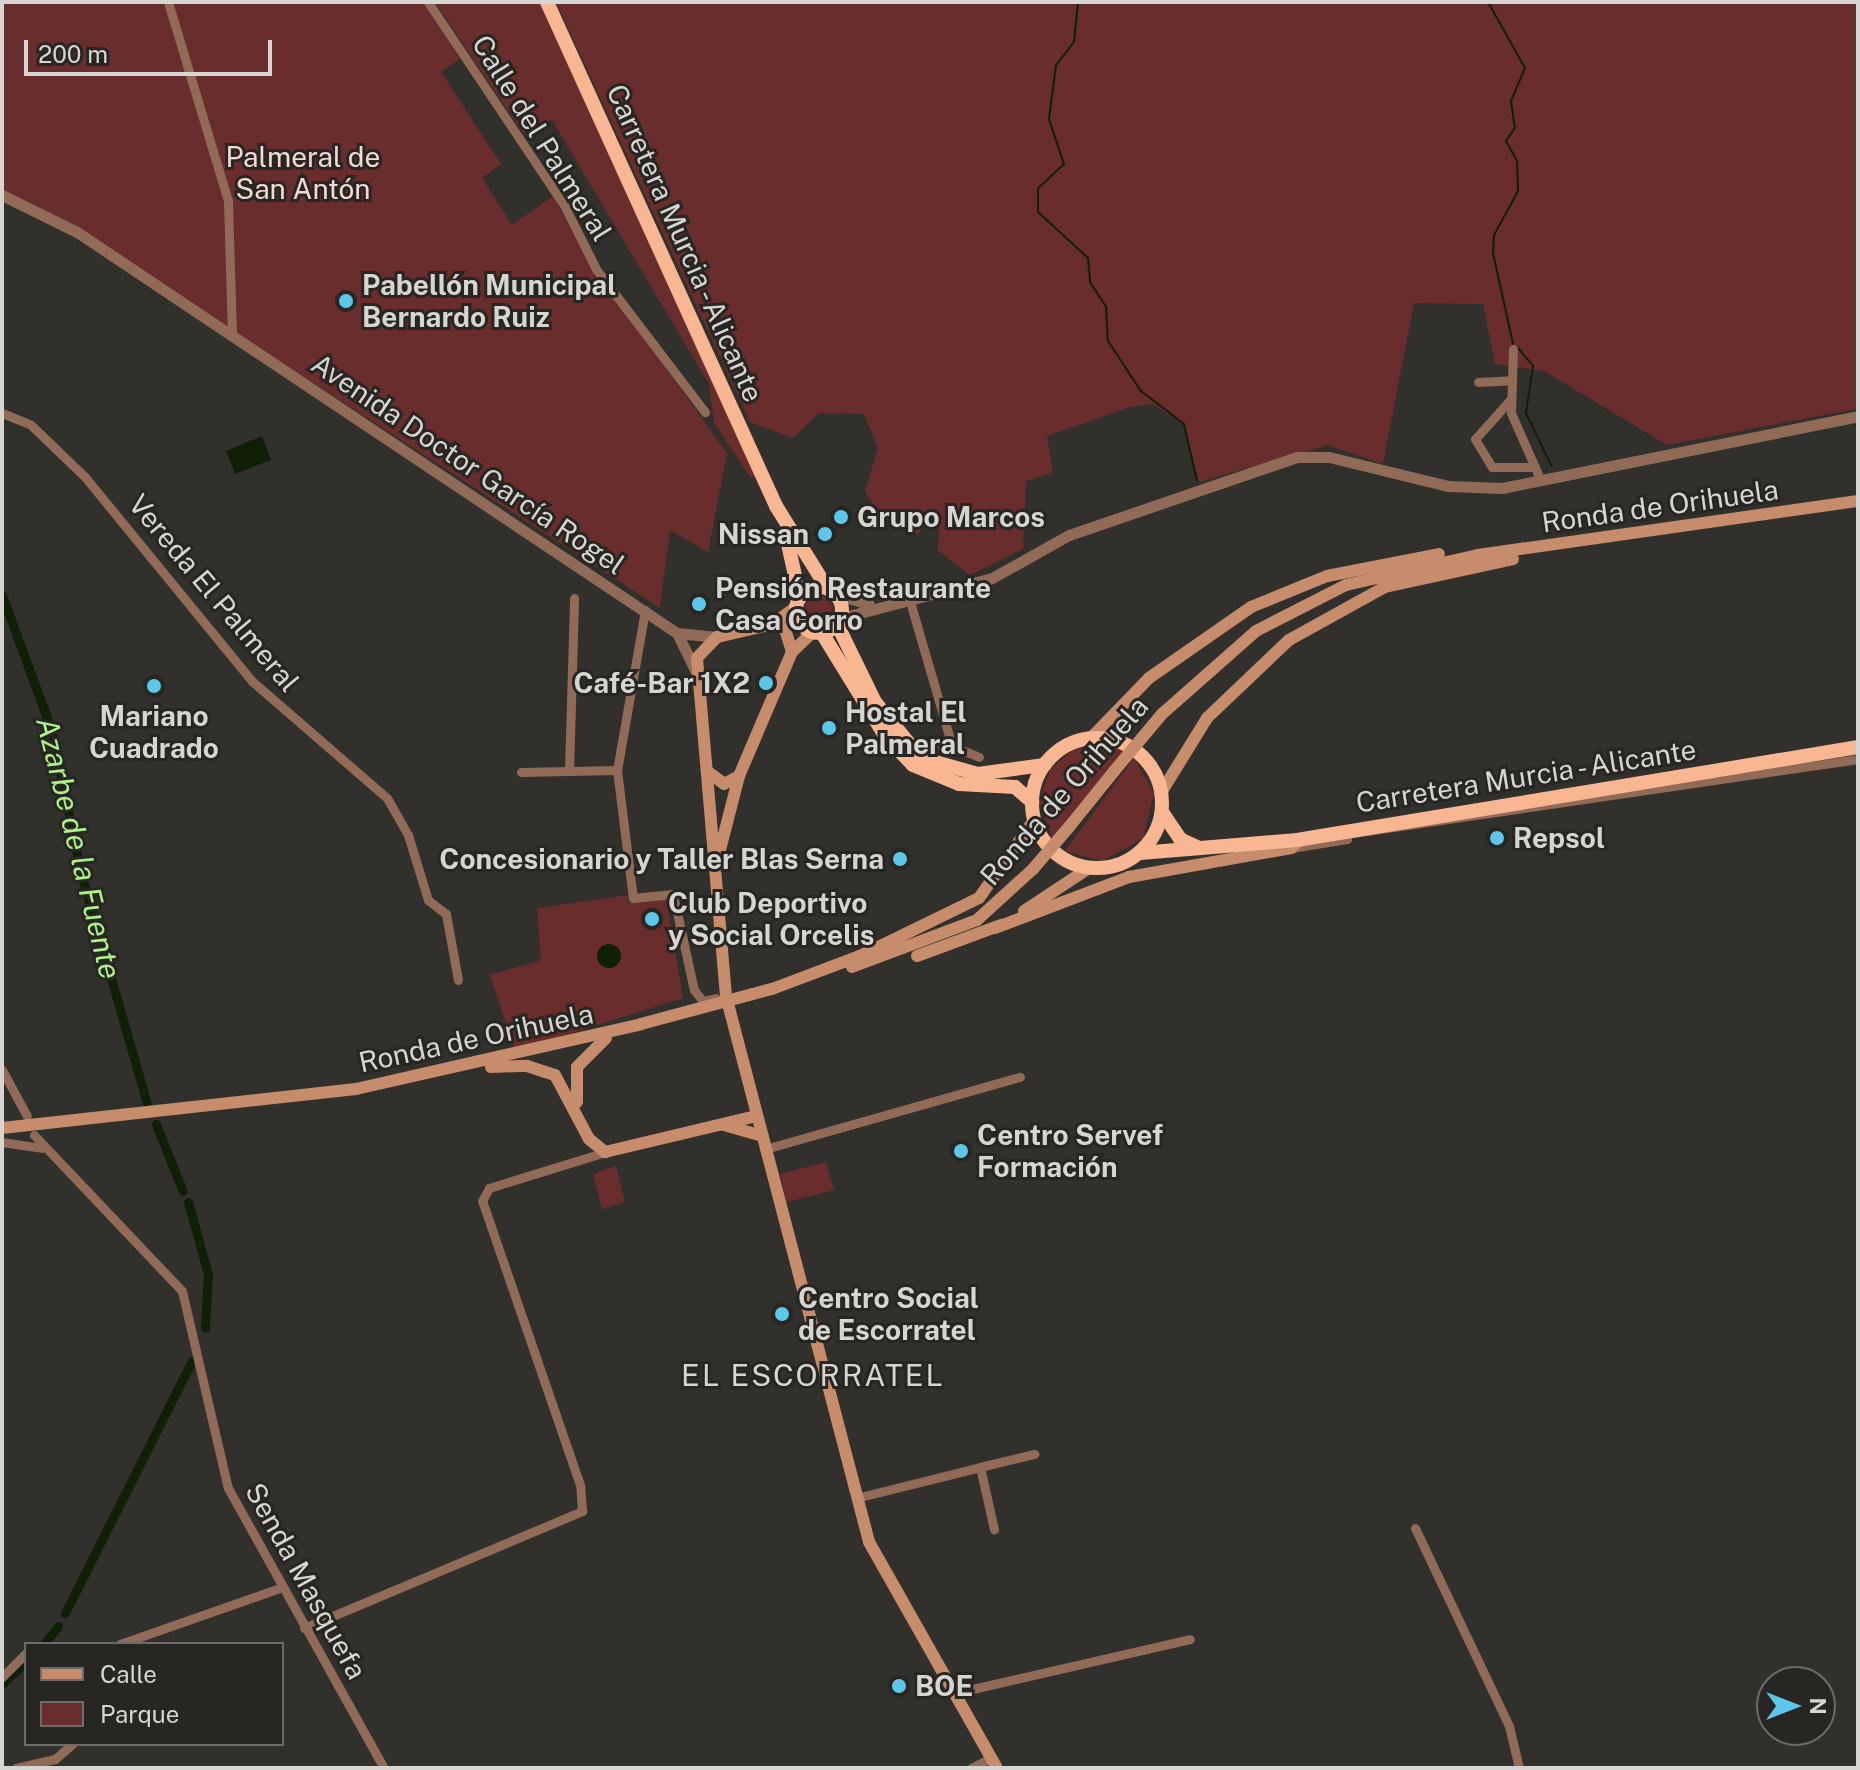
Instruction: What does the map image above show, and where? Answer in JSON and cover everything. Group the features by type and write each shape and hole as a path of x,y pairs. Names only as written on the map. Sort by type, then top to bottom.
{"highway":[{"name":"Carretera Murcia - Alicante","path":"547,2 776,506 831,591"},
{"name":"Carretera Murcia - Alicante","path":"776,506 800,623 818,633"},
{"path":"798,603 831,591 839,621 875,702 921,758 978,774 1044,765"},
{"path":"839,621 818,633 875,721 913,765 945,781 1015,787 1032,802"},
{"path":"1091,738 1137,751 1162,791 1162,812 1140,853 1116,866 1089,868 1060,857 1034,820 1032,802 1044,765 1060,749 1091,738"},
{"name":"Carretera Murcia - Alicante","path":"1140,853 1296,844 1858,747"},
{"path":"1162,812 1180,839 1201,849"}],"main road":[{"name":"Ronda de Orihuela","path":"2,1128 310,1095 460,1068 614,1032 843,970 960,929 1033,869 1162,714 1256,631 1346,585 1434,563 1858,501"},
{"path":"1162,791 1188,743 1235,684 1289,640 1385,587 1693,526"},
{"path":"1091,738 1187,647 1297,587 1402,559 1581,541"},
{"name":"Avenida Doctor García Rogel","path":"697,677 702,647 717,637 773,624 798,603"},
{"path":"773,624 790,637 792,652"},
{"path":"718,874 739,776 792,652 818,633"},
{"path":"697,677 718,874 726,996 856,1498 875,1555 994,1763"},
{"path":"707,771 724,784 739,776"},
{"path":"772,989 888,944 979,898 1034,820"},
{"path":"843,970 915,957 1129,877 1296,844"},
{"path":"995,928 1089,868"},
{"path":"577,1109 577,1067 614,1032"},
{"path":"460,1068 543,1069 568,1089 589,1139 605,1152 756,1116"},
{"path":"724,1125 743,1111 747,1085"},
{"path":"724,1125 764,1142"}],"street":[{"path":"168,2 228,201 232,336"},
{"name":"Calle del Palmeral","path":"428,2 564,205 596,269 705,412"},
{"name":"Avenida Doctor García Rogel","path":"2,195 77,232 645,610 677,633 697,677"},
{"path":"1513,349 1510,400 1541,481"},
{"path":"1478,382 1512,380"},
{"path":"1510,400 1475,439 1492,467 1535,467"},
{"name":"Vereda El Palmeral","path":"2,413 31,425 85,477 253,682 387,798 408,835 428,900 446,914 458,980"},
{"path":"839,621 874,605 992,578 1069,535 1297,457 1329,457 1448,486 1541,481 1858,416"},
{"path":"831,591 874,605"},
{"path":"569,771 574,598"},
{"path":"909,598 952,746"},
{"path":"645,610 617,770 633,898 673,894 694,990 703,1001 726,996"},
{"name":"Avenida Doctor García Rogel","path":"677,633 717,637"},
{"path":"925,746 952,746 979,757"},
{"path":"1342,837 1858,759"},
{"path":"521,772 617,770"},
{"path":"2,1070 27,1116"},
{"path":"764,1142 1020,1077"},
{"name":"Senda Masquefa","path":"34,1135 42,1148 182,1291 228,1488 280,1588 384,1768"},
{"path":"572,1163 589,1139"},
{"path":"2,1142 42,1148"},
{"path":"304,1628 582,1511 580,1485 482,1201 489,1188 605,1152"},
{"path":"856,1498 1034,1454"},
{"path":"980,1467 994,1529"},
{"path":"1415,1528 1509,1726 1516,1767"},
{"path":"126,1642 280,1588"},
{"path":"955,1693 1190,1639"},
{"path":"2,1677 24,1655"},
{"path":"16,1768 55,1759 70,1746"},
{"path":"971,1768 994,1763"}],"green space":[{"name":"Palmeral de San Antón","path":"2,2 424,2 460,59 441,72 501,164 482,178 512,225 553,196 592,267 727,453 708,552 670,530 660,608 79,231 2,190"},
{"path":"435,2 541,2 757,476 751,478 714,423 709,384 552,120 523,133"},
{"path":"556,2 1858,2 1856,409 1667,445 1544,371 1495,364 1483,304 1414,303 1383,464 1328,445 1199,482 1184,425 1153,404 1130,407 1047,436 1053,472 1026,481 1023,549 970,575 937,550 940,530 924,525 918,535 882,517 865,491 878,448 864,414 819,413 793,438 750,422"},
{"path":"819,596 829,600 833,610 829,620 819,624 809,620 805,610 809,600"},
{"path":"1106,745 1123,751 1052,838 1039,802 1050,769 1073,750"},
{"path":"1134,758 1154,793 1143,839 1102,861 1065,851"},
{"path":"628,895 628,903 666,899 683,998 515,1051 490,975 541,960 537,908"},
{"path":"826,1162 834,1190 787,1202 780,1174"},
{"path":"616,1166 625,1202 602,1209 593,1174"}],"shaded area":[{"path":"262,436 271,460 235,474 226,451"},
{"path":"609,944 618,947 621,956 618,965 609,968 600,965 597,956 600,947"}],"waterway":[{"path":"1078,2 1074,42 1056,65 1049,119 1064,164 1038,188 1038,212 1088,258 1090,282 1106,307 1108,341 1141,391 1184,424 1197,481"},
{"path":"1488,2 1525,68 1511,101 1515,128 1506,141 1517,161 1518,191 1494,235 1493,253 1513,344"},
{"path":"1518,348 1533,366 1526,413 1551,465"},
{"name":"Azarbe de la Fuente","path":"2,595 52,732 80,870 147,1103"},
{"name":"Azarbe de la Fuente","path":"156,1124 183,1191"},
{"name":"Azarbe de la Fuente","path":"188,1202 208,1274 205,1328"},
{"name":"Azarbe de la Fuente","path":"65,1613 192,1361"},
{"name":"Azarbe de la Fuente","path":"46,1642 58,1626"},
{"name":"Azarbe de la Fuente","path":"2,1684 24,1664"}],"place":[{"name":"Pabellón Municipal Bernardo Ruiz","path":"346,301"},
{"name":"Grupo Marcos","path":"841,517"},
{"name":"Nissan","path":"825,534"},
{"name":"Pensión Restaurante Casa Corro","path":"699,604"},
{"name":"Café-Bar 1X2","path":"766,683"},
{"name":"Mariano Cuadrado","path":"154,686"},
{"name":"Hostal El Palmeral","path":"829,728"},
{"name":"Repsol","path":"1497,838"},
{"name":"Concesionario y Taller Blas Serna","path":"900,859"},
{"name":"Club Deportivo y Social Orcelis","path":"652,919"},
{"name":"Centro Servef Formación","path":"961,1151"},
{"name":"Centro Social de Escorratel","path":"782,1314"},
{"name":"BOE","path":"899,1686"}],"district":[{"name":"EL ESCORRATEL","path":"813,1375"}]}
